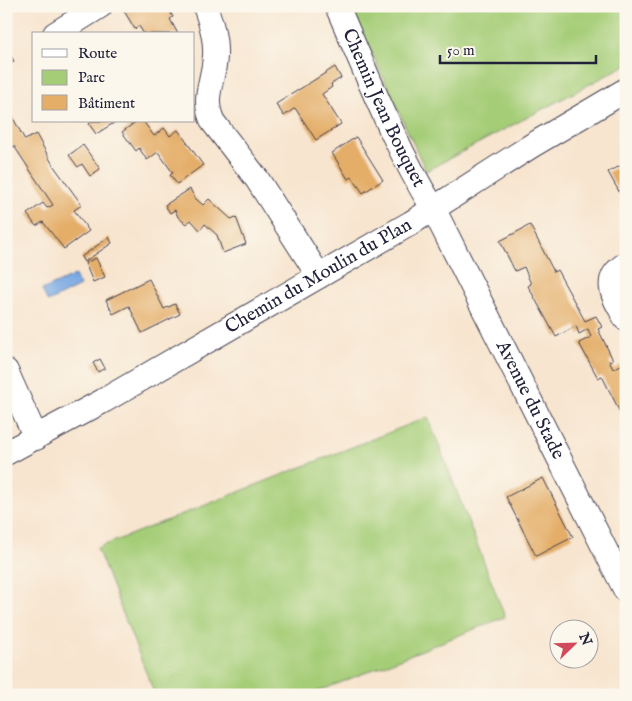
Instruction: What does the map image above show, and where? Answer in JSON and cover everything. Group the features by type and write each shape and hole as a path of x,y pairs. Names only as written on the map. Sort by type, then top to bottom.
{"street":[{"path":"58,32 100,6"},
{"path":"205,6 213,28 215,43 215,58 207,105 209,114 213,122 257,179 319,276"},
{"name":"Chemin Jean Bouquet","path":"337,6 374,92 417,182 433,208"},
{"name":"Chemin du Moulin du Plan","path":"6,454 103,401 319,276 626,90"},
{"name":"Avenue du Stade","path":"433,208 626,591"},
{"path":"626,264 615,271 610,281 612,292 626,319"},
{"path":"6,371 36,438"}],"green space":[{"path":"350,6 626,6 626,65 426,171"},
{"path":"428,417 505,617 309,695 155,695 97,548"}],"water":[{"path":"75,275 80,286 48,302 42,290"}],"building":[{"path":"121,6 161,6 163,9 167,6 173,17 170,19 177,32 143,32 139,26 135,29"},
{"path":"6,49 14,61 6,66"},
{"path":"335,67 341,78 331,84 332,87 322,94 341,124 316,140 295,108 284,116 276,104"},
{"path":"6,105 25,140 36,134 53,165 82,205 74,210 89,231 64,249 43,222 36,226 27,214 43,203 47,208 53,205 14,146 6,151"},
{"path":"92,122 115,122 96,134 89,124"},
{"path":"136,122 144,122 154,136 164,128 170,136 178,130 203,165 177,184 170,175 173,173 158,152 147,160 139,148 136,151 122,132"},
{"path":"356,137 383,180 363,193 352,177 348,179 332,153"},
{"path":"83,145 100,169 90,176 82,164 78,167 69,155"},
{"path":"626,163 626,204 608,172"},
{"path":"190,189 195,198 203,205 209,199 231,219 236,217 246,244 223,253 217,235 205,224 200,230 191,220 186,224 178,217 175,210 170,213 165,205"},
{"path":"530,225 554,272 557,270 585,321 596,316 602,327 598,329 613,360 609,361 613,369 625,363 626,365 626,424 602,376 598,378 579,343 591,337 588,329 579,334 576,326 556,337 528,286 531,284 524,267 515,271 500,241"},
{"path":"109,237 112,243 84,262 81,257"},
{"path":"96,258 105,277 93,282 85,263"},
{"path":"149,279 164,309 175,304 180,314 142,333 129,306 113,314 106,300"},
{"path":"100,359 105,368 98,372 93,363"},
{"path":"543,478 573,537 536,556 506,497"}]}
